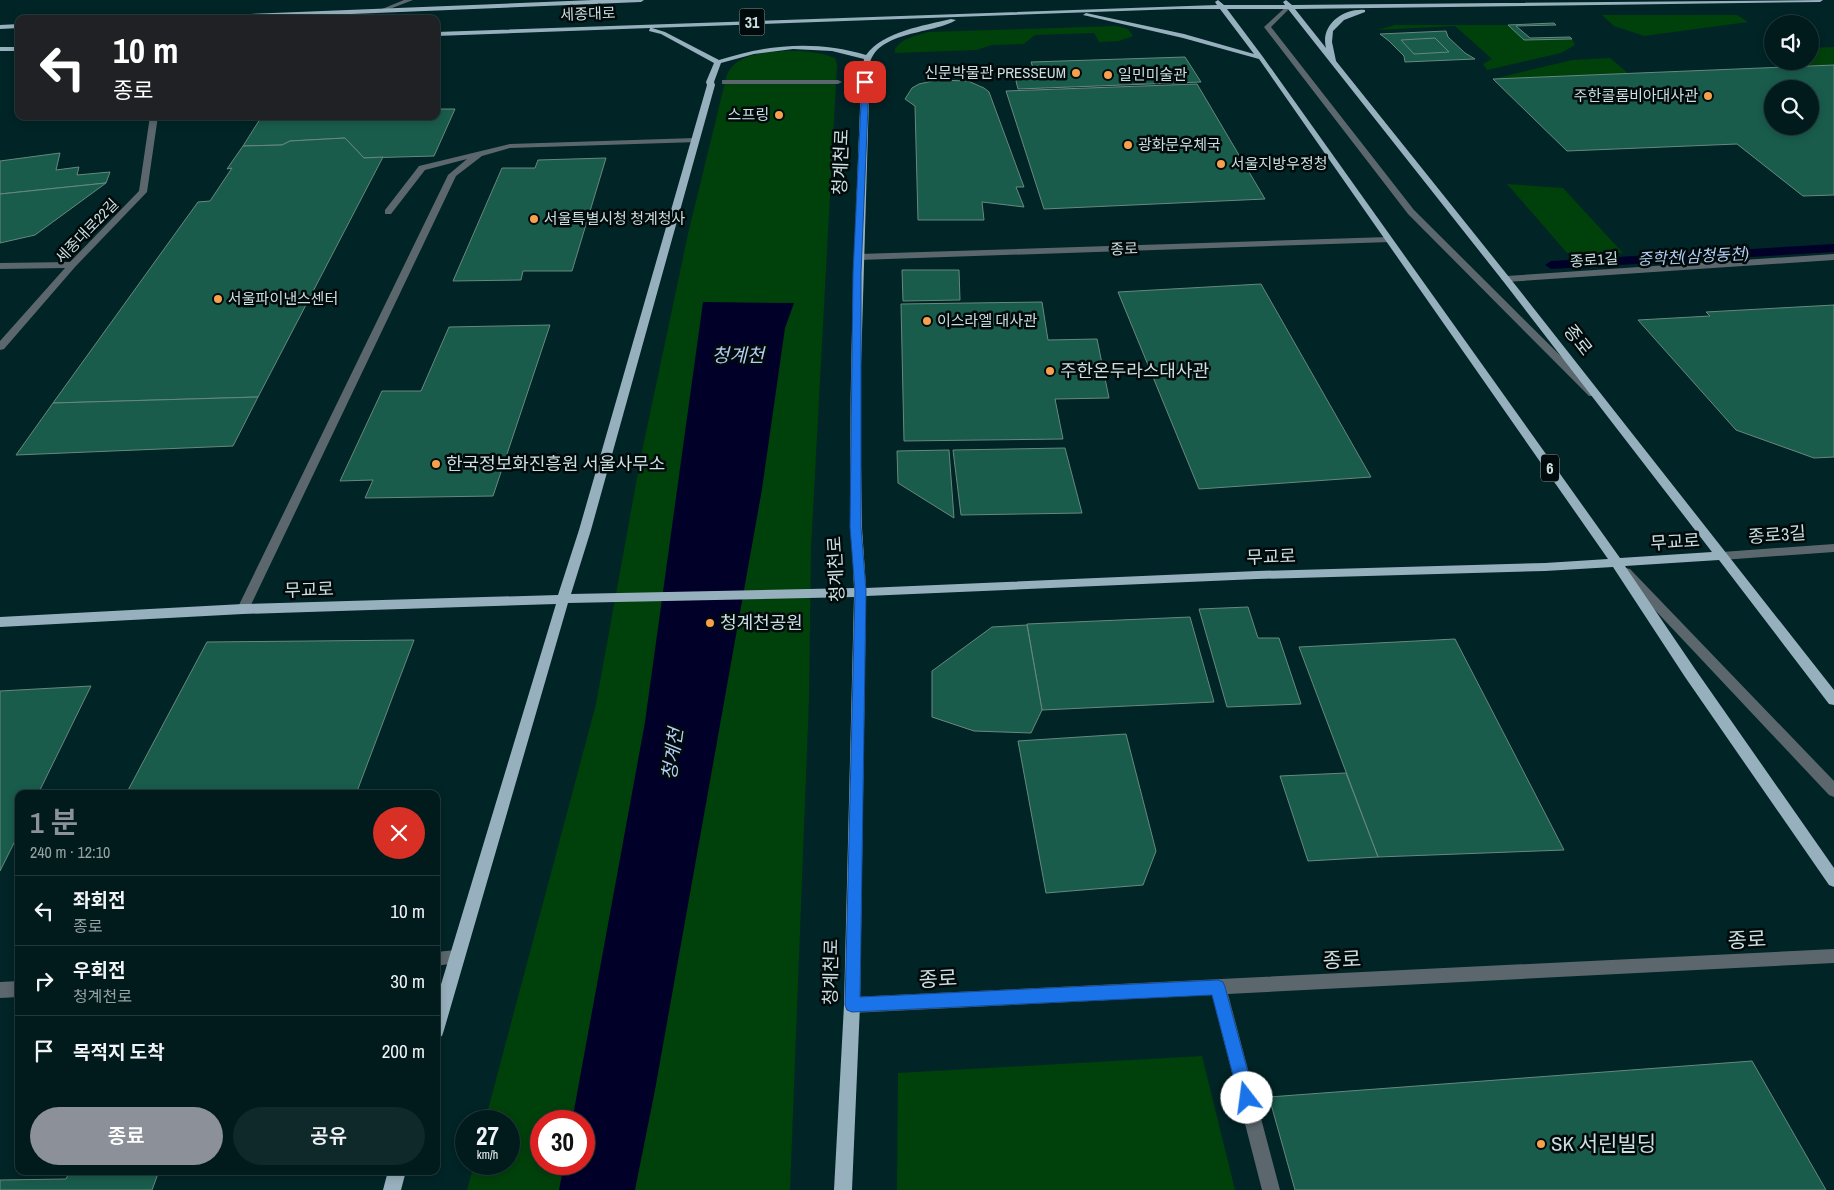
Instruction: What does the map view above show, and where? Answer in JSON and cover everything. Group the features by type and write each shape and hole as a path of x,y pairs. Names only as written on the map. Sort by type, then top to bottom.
{"main road":[{"name":"세종대로","path":"260,15 641,0"},
{"name":"세종대로","path":"440,34 1069,11 1219,3 1287,3 1380,7 1820,0"},
{"path":"1069,11 1104,6 1111,2"},
{"name":"6","path":"1219,3 1261,58 1617,563 1690,673 1834,880"},
{"name":"종로","path":"1287,3 1506,279 1834,700"},
{"path":"1334,63 1328,36 1332,27 1347,16 1380,7"},
{"path":"1069,11 1184,36 1261,58"},
{"path":"612,27 653,30 663,33 718,62 749,52 793,48 838,50 868,58 879,46 904,35 970,14"},
{"path":"0,27 15,26"},
{"path":"0,49 15,49"},
{"name":"청계천로","path":"843,1190 852,1005 860,591 855,527 857,273 865,82 868,58"},
{"path":"440,1015 542,667 564,599 711,85 710,82 718,62"},
{"name":"무교로","path":"0,622 243,609 564,599 821,594 1617,563 1722,556"},
{"path":"392,1190 396,1175"}],"street":[{"name":"세종대로","path":"385,9 410,0"},
{"path":"1287,3 1267,27 1411,212 1602,403"},
{"path":"725,82 838,82"},
{"name":"세종대로22길","path":"0,347 72,265 143,192 153,120"},
{"path":"388,212 422,168 510,146 695,140"},
{"path":"243,609 452,175 479,154"},
{"name":"종로","path":"859,257 1388,240"},
{"name":"종로1길","path":"1506,279 1834,257"},
{"path":"0,266 72,265"},
{"name":"종로3길","path":"1722,556 1834,548"},
{"path":"1617,563 1834,791"},
{"name":"종로","path":"852,1005 1834,956"},
{"path":"440,958 456,957"},
{"path":"1218,987 1271,1190"},
{"path":"0,990 15,989"}],"green space":[{"path":"1602,15 1737,15 1748,22 1644,36 1614,26"},
{"path":"1395,25 1508,25 1524,40 1572,39 1575,45 1561,53 1487,70 1483,64 1492,59 1455,26 1377,30"},
{"path":"1116,26 1128,29 1133,36 1119,41 1099,42 1094,33 1035,35 1024,44 992,45 976,50 895,53 898,45 905,40 928,32"},
{"path":"1834,47 1834,65 1819,66 1819,48"},
{"name":"청계천공원","path":"803,51 835,58 837,65 811,548 809,699 790,1190 467,1190 471,1175 520,1175 520,1110 488,1110 596,704 641,456 688,234 726,78 735,64 742,59 758,54"},
{"path":"1610,58 1629,74 1493,79 1572,60"},
{"path":"1507,184 1563,188 1623,253 1567,253"},
{"path":"1202,1056 1235,1190 897,1190 898,1073"}],"water":[{"name":"청계천","path":"703,302 794,303 785,328 762,489 655,1090 635,1190 559,1190 562,1175 595,1175 595,1110 574,1110 645,722"}],"building":[{"path":"1554,23 1556,25 1516,26 1530,38 1570,37 1572,39 1524,40 1508,25"},
{"path":"1446,31 1448,37 1465,53 1475,59 1405,62 1404,56 1380,34"},
{"path":"1435,38 1449,52 1414,54 1401,40"},
{"name":"일민미술관","path":"1185,57 1201,82 1018,89 1016,81 1026,68 1033,68 1031,62"},
{"path":"1834,65 1834,195 1803,196 1737,144 1567,151 1493,79 1764,68 1764,70 1819,70 1819,66"},
{"path":"937,80 968,81 989,92 1024,187 1016,187 1024,207 982,202 984,220 918,220 915,106 905,99 912,88 919,84"},
{"name":"광화문우체국","path":"1197,84 1265,199 1044,209 1006,91"},
{"path":"440,109 455,109 434,156 364,158 345,138 290,141 282,145 243,146 259,120 440,120"},
{"name":"서울파이낸스센터","path":"345,138 364,158 383,157 258,397 53,403 198,202 210,201 232,168 227,169 243,146 282,145 290,141"},
{"path":"60,153 56,170 79,167 77,175 110,172 106,183 0,194 0,161"},
{"name":"서울특별시청 청계청사","path":"606,158 572,271 523,271 521,280 453,281 502,168 535,168 538,160"},
{"path":"106,183 35,235 0,243 0,194"},
{"path":"902,270 959,270 960,300 903,301"},
{"path":"1261,284 1371,477 1199,489 1118,292"},
{"path":"1042,302 1048,340 1097,339 1109,398 1055,399 1063,439 904,441 901,304"},
{"path":"1834,305 1834,457 1814,458 1736,430 1638,320 1710,316 1706,312"},
{"path":"550,325 493,496 365,498 373,480 340,481 382,391 421,391 449,327"},
{"path":"258,397 233,446 16,455 53,403"},
{"path":"1065,448 1082,513 961,515 953,450"},
{"path":"949,450 954,518 898,483 897,451"},
{"path":"1248,607 1258,638 1279,638 1301,704 1227,707 1199,609"},
{"path":"1190,617 1214,702 1042,710 1027,624"},
{"path":"1027,625 1042,710 1031,733 974,731 932,717 932,671 992,627"},
{"path":"1455,639 1564,850 1378,857 1299,647"},
{"path":"414,640 358,790 128,790 207,642"},
{"path":"91,686 40,790 15,790 15,841 0,871 0,691"},
{"path":"1126,734 1156,851 1143,885 1046,893 1018,741"},
{"path":"1346,773 1378,857 1308,861 1280,776"},
{"name":"SK 서린빌딩","path":"1752,1061 1826,1190 1295,1190 1269,1097"},
{"path":"68,1175 158,1175 152,1190 0,1190 0,1180 66,1179"}],"waterway":[{"name":"중학천(삼청동천)","path":"1551,265 1834,248"}],"place":[{"name":"신문박물관 PRESSEUM","path":"1076,73"},
{"name":"일민미술관","path":"1108,75"},
{"name":"주한콜롬비아대사관","path":"1708,96"},
{"name":"스프링","path":"779,115"},
{"name":"광화문우체국","path":"1128,145"},
{"name":"서울지방우정청","path":"1221,164"},
{"name":"서울특별시청 청계청사","path":"534,219"},
{"name":"서울파이낸스센터","path":"218,299"},
{"name":"이스라엘 대사관","path":"927,321"},
{"name":"주한온두라스대사관","path":"1050,371"},
{"name":"한국정보화진흥원 서울사무소","path":"436,464"},
{"name":"청계천공원","path":"710,623"},
{"name":"SK 서린빌딩","path":"1541,1144"}],"route":[{"path":"865,82 857,273 855,527 860,591 852,1005 1218,987 1247,1098"}]}
